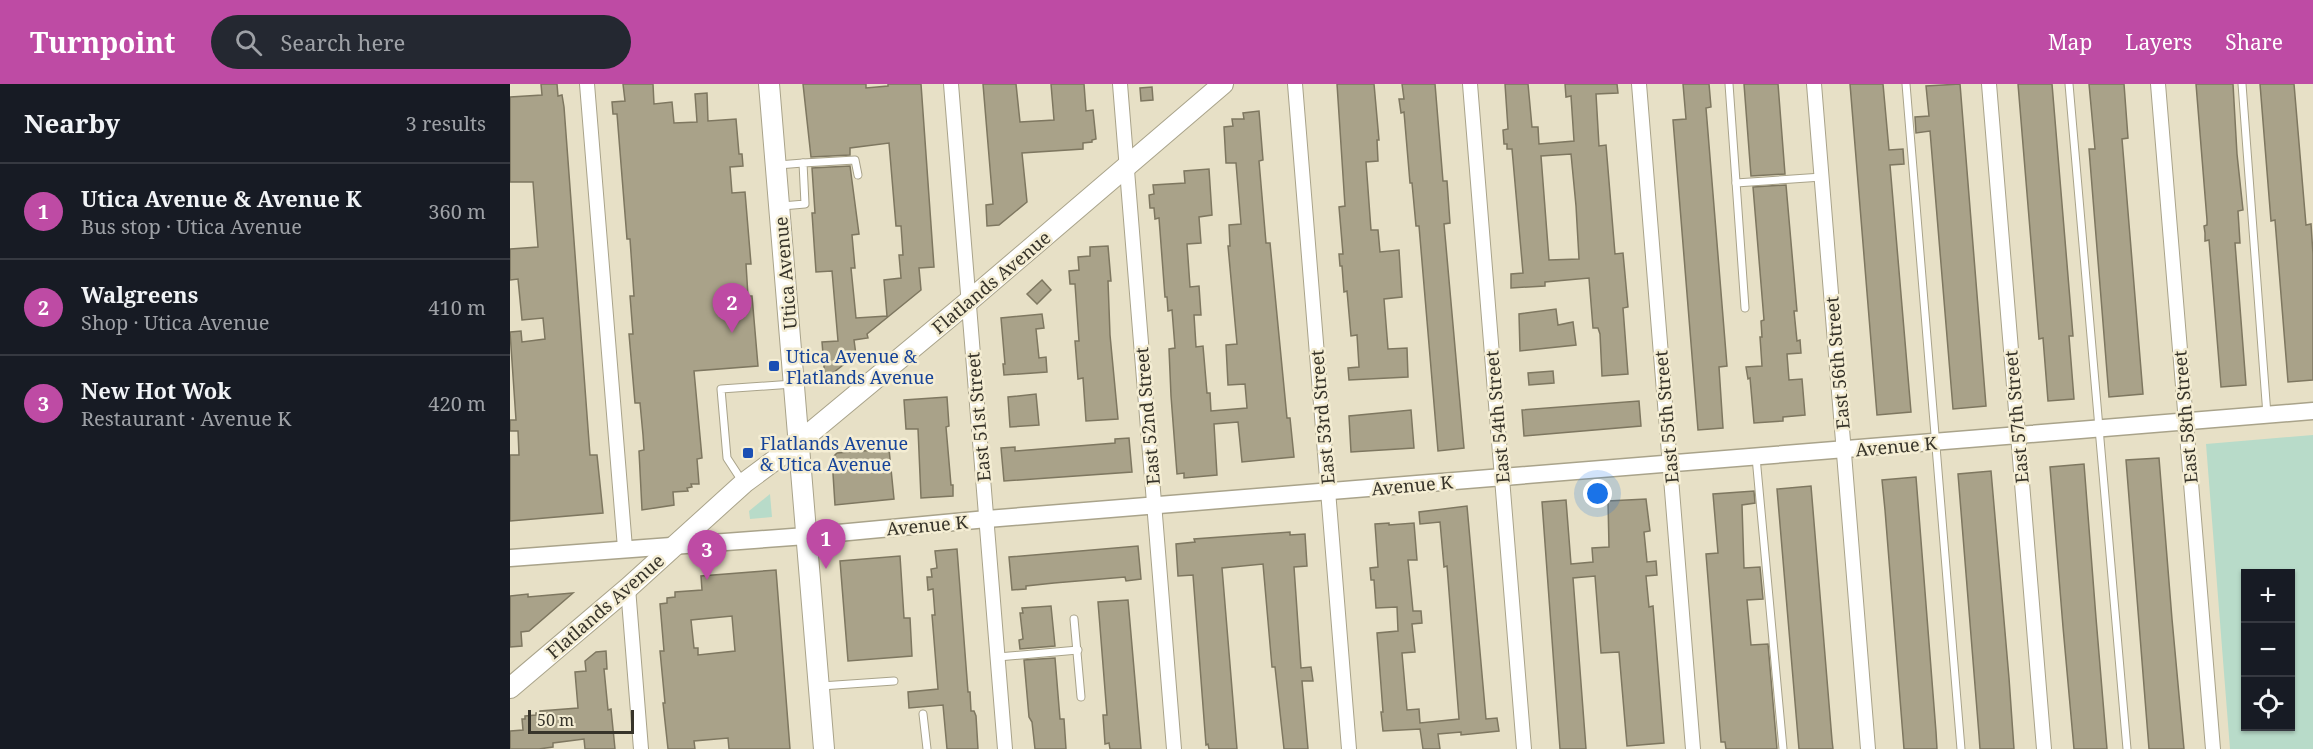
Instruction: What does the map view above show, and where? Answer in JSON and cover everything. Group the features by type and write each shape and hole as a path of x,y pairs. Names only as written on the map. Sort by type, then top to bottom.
{"main road":[{"name":"Utica Avenue","path":"769,84 824,749"},
{"name":"Flatlands Avenue","path":"510,688 628,588 744,483 798,442 969,301 1223,84"}],"street":[{"path":"587,84 625,548"},
{"name":"East 51st Street","path":"951,84 1005,749"},
{"name":"East 52nd Street","path":"1120,84 1174,749"},
{"name":"East 53rd Street","path":"1295,84 1348,749"},
{"name":"East 54th Street","path":"1470,84 1524,749"},
{"name":"East 55th Street","path":"1639,84 1693,749"},
{"name":"East 56th Street","path":"1814,84 1868,749"},
{"name":"East 57th Street","path":"1989,84 2044,749"},
{"name":"East 58th Street","path":"2158,84 2213,749"},
{"name":"Avenue K","path":"510,558 806,536 987,519 2313,411"},
{"path":"628,588 641,749"}],"lane":[{"path":"1729,84 1745,308"},
{"path":"1906,84 1961,749"},
{"path":"2069,84 2101,429 2127,749"},
{"path":"2242,84 2267,415"},
{"path":"776,165 855,160 858,175"},
{"path":"779,206 805,204 803,163"},
{"path":"1736,183 1822,177"},
{"path":"744,483 727,458 721,388 794,384"},
{"path":"1756,457 1783,749"},
{"path":"1074,620 1081,697"},
{"path":"998,657 1078,650"},
{"path":"818,686 894,681"},
{"path":"923,714 927,749"}],"green space":[{"path":"2313,435 2313,749 2230,749 2206,444"},
{"path":"770,494 772,517 750,519 749,511"}],"building":[{"path":"541,84 557,84 558,96 562,95 564,107 590,455 597,455 603,513 510,521 510,455 519,455 518,431 510,431 510,420 516,420 510,332 521,331 522,342 545,339 543,318 522,320 518,279 510,280 510,249 538,247 533,182 510,182 510,97 542,95"},
{"path":"623,84 653,84 654,104 672,102 674,123 697,122 695,94 707,93 708,121 736,119 739,154 742,154 743,166 730,167 732,193 745,192 751,264 746,264 748,296 752,296 758,366 694,371 702,458 697,459 699,484 691,484 692,487 687,488 688,491 673,492 674,505 642,510 639,451 644,450 643,435 640,403 635,403 629,334 633,334 630,296 634,296 630,239 627,239 617,114 613,114 612,102 625,101"},
{"path":"803,84 866,84 866,88 888,86 888,84 921,84 934,267 919,268 921,290 867,334 868,338 854,340 856,355 825,379 822,342 838,341 832,271 816,272 812,168 850,166 859,234 852,235 855,268 851,268 856,318 887,316 884,280 901,278 899,255 903,255 901,226 896,226 889,143 850,148 850,155 811,157"},
{"path":"983,84 1016,84 1020,122 1054,120 1051,84 1084,84 1086,111 1093,110 1096,139 1083,143 1083,149 1022,153 1027,202 999,225 987,226 986,205 993,204"},
{"path":"1337,84 1374,84 1379,140 1377,140 1378,161 1366,162 1371,230 1378,230 1380,252 1399,250 1402,297 1384,299 1388,349 1407,348 1408,377 1349,380 1348,368 1359,367 1357,335 1351,336 1347,291 1344,292 1339,254 1343,254 1339,207 1345,206"},
{"path":"1402,84 1435,84 1443,181 1447,181 1450,223 1444,224 1464,448 1438,451 1419,226 1416,226 1404,112 1401,113 1399,99 1404,99"},
{"path":"1505,84 1528,84 1532,127 1538,127 1539,144 1574,141 1571,96 1566,97 1565,84 1617,84 1618,93 1596,94 1599,146 1606,145 1615,254 1623,253 1628,307 1623,308 1628,374 1602,376 1600,334 1598,328 1593,328 1589,278 1545,282 1545,286 1511,288 1511,274 1523,273 1512,149 1507,149 1507,144 1504,144 1503,130 1508,129","holes":["1571,154 1579,259 1549,260 1541,156"]},
{"path":"1683,84 1709,84 1711,107 1706,108 1727,366 1719,367 1723,428 1698,430 1673,120 1686,119"},
{"path":"1744,84 1778,84 1785,174 1751,176"},
{"path":"1850,84 1883,84 1889,150 1903,149 1904,164 1890,165 1911,412 1877,415"},
{"path":"1960,84 1986,406 1953,409 1930,131 1916,133 1915,117 1929,116 1926,86"},
{"path":"2018,84 2052,84 2073,336 2069,336 2074,399 2048,401 2043,338 2039,339"},
{"path":"2089,84 2124,84 2128,138 2122,139 2143,394 2109,397 2089,149 2095,149"},
{"path":"2196,84 2233,84 2243,210 2238,211 2240,243 2235,243 2246,385 2221,387 2209,240 2205,241 2204,226 2207,225 2207,220"},
{"path":"2260,84 2294,84 2306,225 2311,224 2313,254 2313,380 2288,382 2275,220 2271,221"},
{"path":"1152,87 1153,100 1141,101 1140,88"},
{"path":"1259,111 1263,160 1259,161 1266,243 1270,243 1287,418 1290,418 1294,457 1242,462 1238,422 1214,424 1217,475 1184,478 1184,473 1177,474 1171,396 1169,349 1175,348 1172,310 1168,311 1167,297 1165,297 1159,218 1155,219 1154,208 1150,208 1149,195 1154,194 1153,185 1185,183 1184,171 1209,169 1212,215 1199,217 1201,243 1187,244 1190,287 1199,286 1201,315 1194,315 1196,347 1203,346 1211,411 1247,408 1245,384 1228,385 1226,345 1237,344 1228,246 1230,246 1229,225 1241,224 1236,163 1226,163 1224,127 1233,126 1232,119 1244,119 1243,113"},
{"path":"1786,185 1797,311 1794,311 1797,341 1800,340 1801,353 1787,354 1789,380 1802,379 1805,415 1783,417 1783,421 1754,423 1750,378 1748,379 1746,367 1762,366 1760,337 1762,337 1761,321 1764,320 1753,187"},
{"path":"1108,246 1111,281 1108,281 1110,335 1118,419 1086,421 1083,378 1078,379 1075,341 1079,341 1075,284 1070,284 1069,271 1079,270 1078,257 1090,256 1090,247"},
{"path":"1042,280 1051,290 1037,304 1027,294"},
{"path":"1556,309 1558,325 1573,322 1576,345 1520,351 1519,314"},
{"path":"1042,314 1044,328 1036,329 1039,358 1046,357 1047,372 1004,375 1001,318"},
{"path":"1553,371 1554,383 1529,385 1528,373"},
{"path":"1036,394 1039,425 1010,427 1008,397"},
{"path":"947,397 949,426 946,427 953,496 921,498 918,429 906,429 904,400"},
{"path":"1639,401 1641,426 1524,436 1522,410"},
{"path":"1411,410 1414,448 1351,452 1349,416"},
{"path":"1129,438 1132,472 1004,481 1001,448 1015,447 1015,451 1115,443 1115,439"},
{"path":"889,449 894,499 835,505 832,458 837,453"},
{"path":"2159,458 2184,749 2149,749 2126,460"},
{"path":"2084,464 2107,749 2074,749 2050,467"},
{"path":"1991,471 2014,749 1980,749 1958,474"},
{"path":"1916,477 1937,749 1904,749 1882,480"},
{"path":"1811,486 1833,749 1799,749 1777,489"},
{"path":"1754,491 1755,503 1742,505 1744,568 1760,567 1763,599 1747,600 1751,645 1768,644 1777,749 1726,749 1725,742 1721,742 1706,554 1718,553 1713,494"},
{"path":"1646,499 1650,531 1644,532 1647,562 1656,561 1657,575 1646,576 1649,607 1653,606 1664,743 1627,746 1619,652 1601,653 1595,576 1573,578 1586,749 1560,749 1542,502 1566,500 1571,564 1593,562 1592,548 1609,547 1608,501"},
{"path":"1467,506 1486,719 1497,718 1499,731 1461,735 1461,732 1438,734 1440,749 1423,749 1420,729 1383,731 1377,633 1398,631 1397,607 1376,608 1374,580 1371,580 1370,568 1378,567 1375,524 1414,523 1417,560 1408,560 1413,611 1421,611 1422,623 1412,624 1415,652 1402,653 1407,710 1419,709 1420,723 1459,719 1447,566 1444,567 1440,522 1420,524 1419,512"},
{"path":"1290,532 1290,535 1305,534 1307,566 1294,567 1301,668 1311,667 1313,681 1302,681 1308,749 1284,749 1275,667 1272,667 1263,564 1222,568 1237,749 1209,749 1208,744 1206,745 1193,575 1178,576 1176,544 1195,542 1194,539"},
{"path":"1138,546 1141,579 1126,581 1125,577 1054,583 1012,590 1009,557"},
{"path":"957,549 968,692 970,692 971,711 974,711 976,716 978,749 947,749 943,705 909,708 908,692 938,689 932,615 935,615 933,589 928,590 927,577 932,577 931,569 937,568 935,551"},
{"path":"900,556 904,618 910,618 912,656 848,661 840,561"},
{"path":"776,570 790,749 729,749 728,738 694,741 695,749 668,749 660,651 664,651 660,604 667,603 667,598 675,597 675,592 702,590 701,576","holes":["732,616 735,651 698,655 698,648 694,648 691,620"]},
{"path":"573,593 529,631 521,632 522,646 510,647 510,596 528,594 528,597"},
{"path":"1128,600 1141,749 1110,749 1109,743 1105,744 1103,715 1107,715 1098,602"},
{"path":"1051,606 1055,646 1020,649 1019,640 1023,639 1020,613 1023,613 1022,608"},
{"path":"606,651 607,669 604,669 615,749 585,749 584,739 553,743 553,747 539,749 510,749 510,731 523,730 522,719 525,719 525,716 536,715 540,711 578,708 575,672 586,671 585,661 596,652"},
{"path":"1055,658 1060,719 1064,719 1066,749 1035,749 1032,722 1029,717 1024,660"}],"place":[{"name":"Walgreens","path":"732,333"},
{"name":"Utica Avenue & Flatlands Avenue","path":"774,366"},
{"name":"Flatlands Avenue & Utica Avenue","path":"748,453"},
{"name":"Utica Avenue & Avenue K","path":"826,569"},
{"name":"New Hot Wok","path":"707,580"}]}
